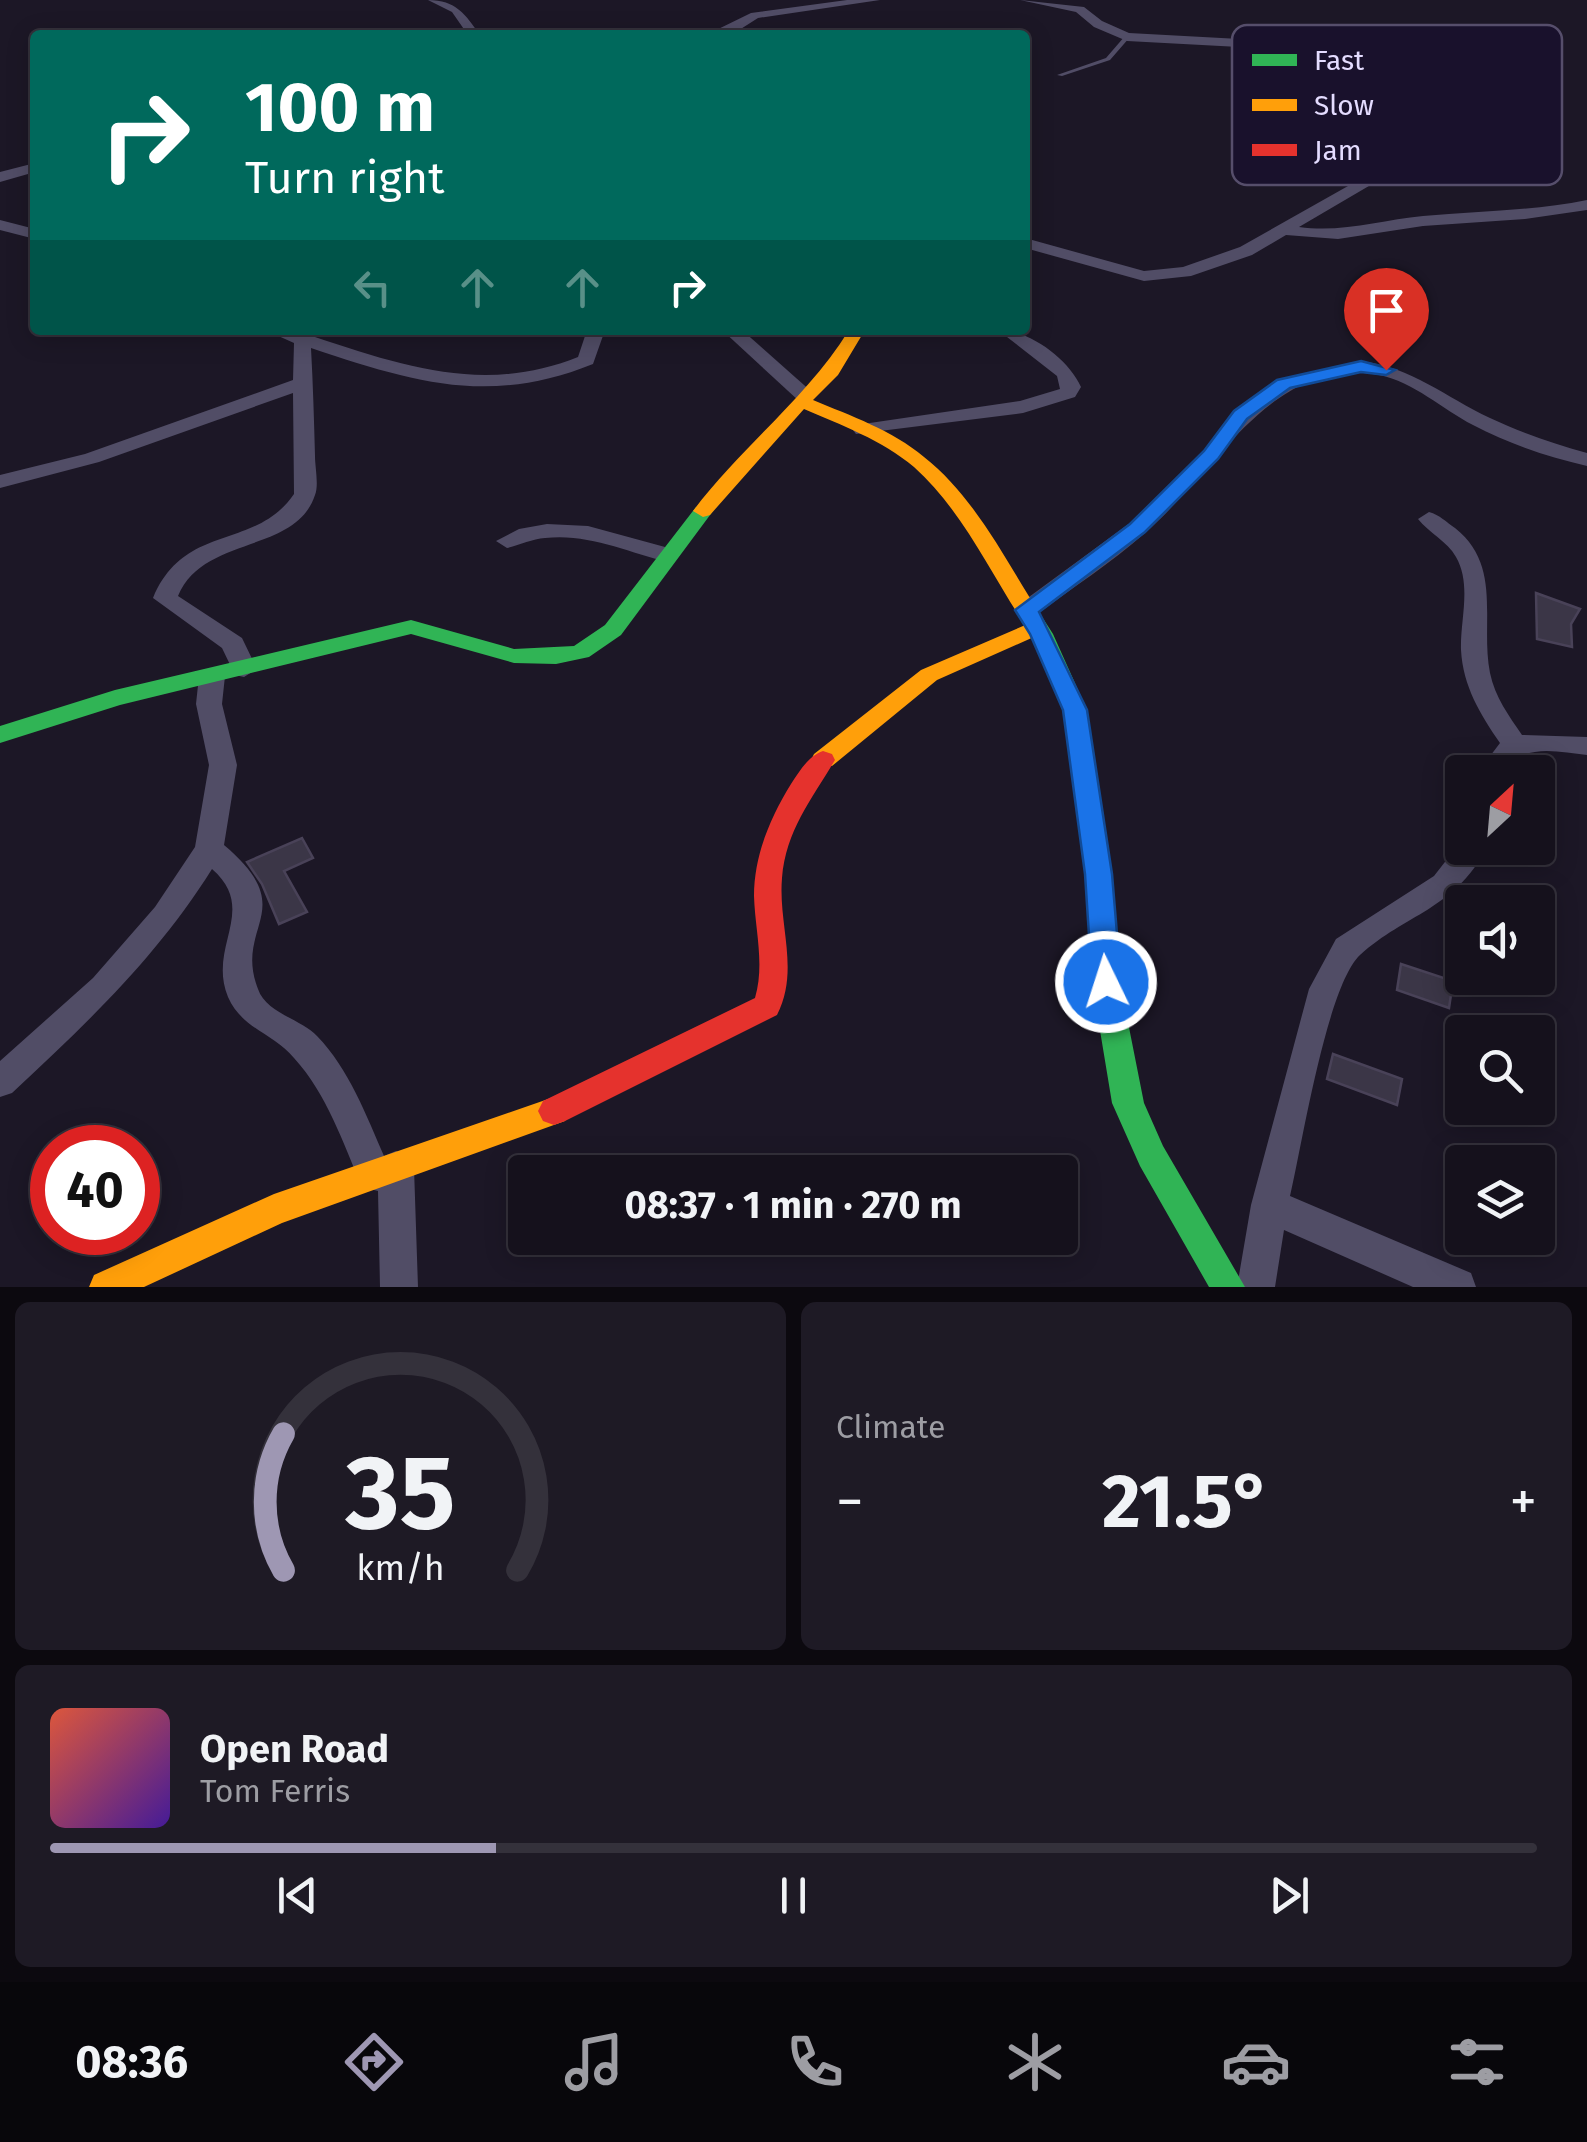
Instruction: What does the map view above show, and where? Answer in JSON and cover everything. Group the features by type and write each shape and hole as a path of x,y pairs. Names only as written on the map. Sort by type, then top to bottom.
{"street":[{"path":"434,0 456,10 470,30"},
{"path":"732,30 756,14 874,0"},
{"path":"1026,0 1080,9 1098,24 1127,37 1232,43"},
{"path":"0,177 30,168"},
{"path":"1030,240 1115,270 1160,276 1186,272 1246,251 1360,185"},
{"path":"1284,229 1335,238 1403,223 1538,215 1587,205"},
{"path":"0,224 30,233"},
{"path":"244,668 233,644 165,598 168,582 190,561 298,512 305,494 302,383 306,335"},
{"path":"309,335 428,376 504,381 543,376 586,360 594,335"},
{"path":"736,335 804,399 901,448 919,462 950,496 1032,619 1075,710 1098,874 1106,982 1128,1103 1151,1156 1228,1287"},
{"path":"0,735 115,698 411,627 430,628 496,654 578,654 602,642 618,624 728,480 839,365 854,335"},
{"path":"863,430 1022,407 1068,393 1071,386 1065,373 1014,335"},
{"path":"106,1287 274,1210 570,1105 767,1006 776,986 768,892 774,852 803,782 834,748 929,675 1032,619 1138,528 1211,455 1241,415 1284,384 1361,366 1386,370 1417,383 1480,421 1540,447 1587,460"},
{"path":"0,482 92,458 302,383"},
{"path":"1429,519 1452,535 1469,556 1478,580 1473,642 1478,678 1488,704 1515,745"},
{"path":"508,541 527,532 563,528 668,554"},
{"path":"0,1082 104,987 166,916 209,849 223,765 209,704 212,676"},
{"path":"1500,755 1515,745 1532,741 1587,746"},
{"path":"209,849 236,870 248,886 251,906 242,936 238,974 243,996 266,1023 302,1043 333,1084 386,1172 399,1287"},
{"path":"1256,1287 1270,1205 1320,999 1347,948 1445,884 1459,865"},
{"path":"1270,1205 1457,1287"}],"lane":[{"path":"1060,75 1108,59 1127,37"}],"building":[{"path":"1536,593 1580,609 1571,624 1572,647 1537,639"},
{"path":"302,838 313,858 284,871 307,912 279,924 262,884 247,862"},
{"path":"1401,964 1445,978 1445,995 1451,995 1449,1008 1397,990"},
{"path":"1333,1054 1402,1079 1397,1105 1327,1079"}],"traffic: fast":[{"path":"0,735 115,698 411,627 514,656 556,657 581,652 613,630 703,511"},
{"path":"1029,614 1042,634 1075,710 1098,874 1106,982 1128,1103 1151,1156 1228,1287"}],"traffic: slow":[{"path":"703,511 774,428 832,371 854,335"},
{"path":"801,401 877,435 919,462 972,524 1029,614"},
{"path":"823,760 929,675 1037,627"},
{"path":"106,1287 274,1210 554,1111"}],"traffic: jam":[{"path":"554,1111 767,1006 774,980 768,897 771,861 791,806 823,760"}],"route":[{"path":"1106,982 1098,874 1075,710 1042,634 1026,610 1138,528 1211,455 1241,415 1284,384 1361,366 1386,370"}]}
